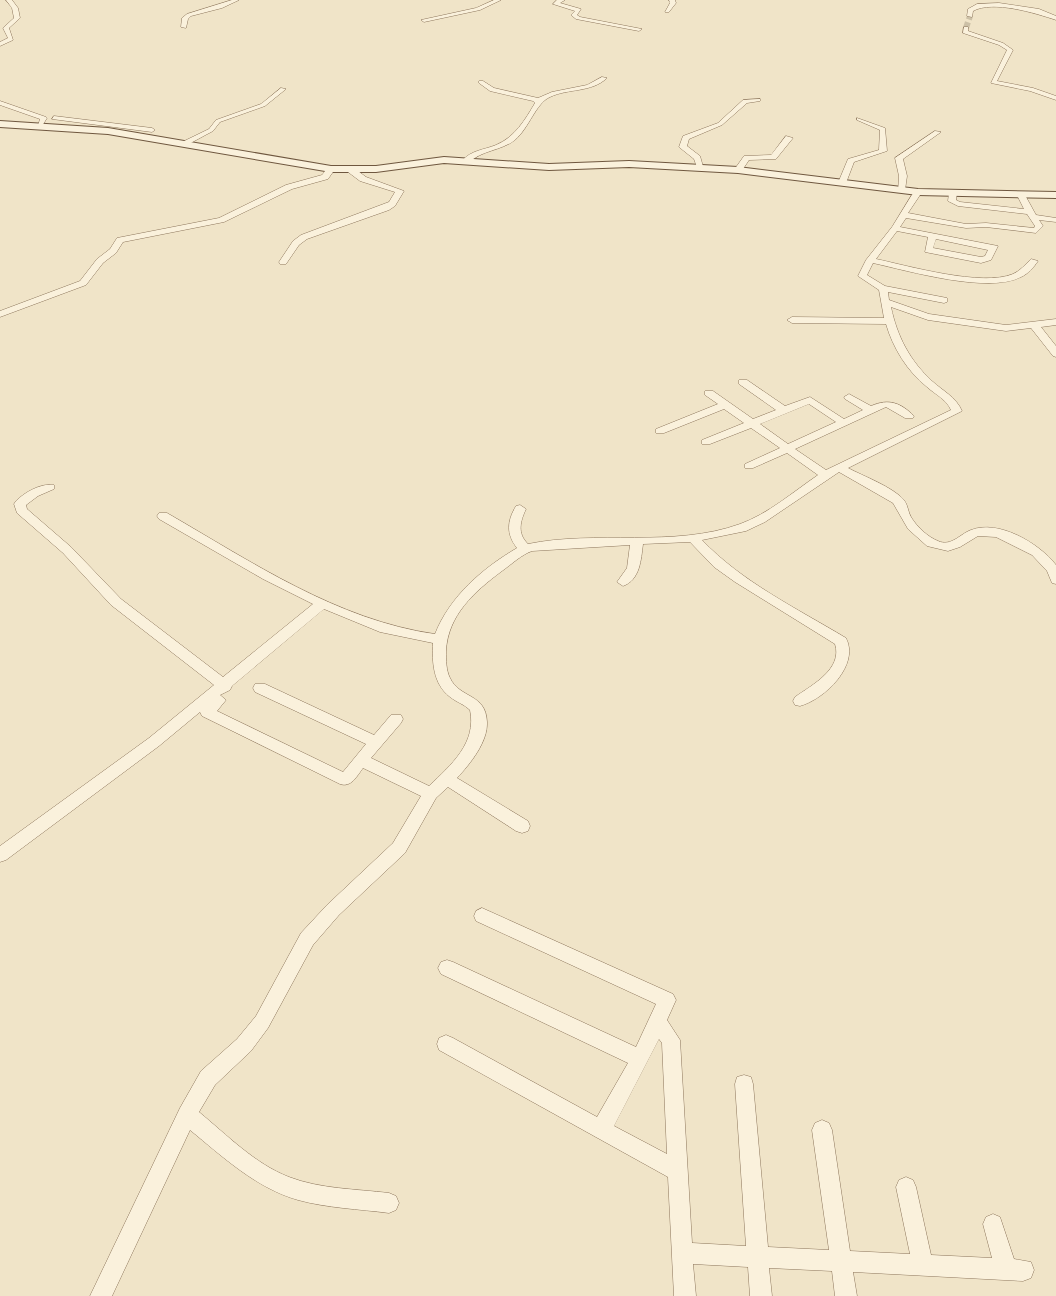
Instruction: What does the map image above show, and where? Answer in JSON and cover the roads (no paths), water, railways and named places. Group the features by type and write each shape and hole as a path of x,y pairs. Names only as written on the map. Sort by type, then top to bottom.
{"street":[{"path":"0,44 11,39 6,28 17,18 15,8 9,0"},
{"path":"184,27 185,18 189,15 220,8 236,0"},
{"path":"424,20 478,9 501,0"},
{"path":"562,0 555,3 579,10 574,15 578,18 639,29"},
{"path":"667,11 674,3 672,0"},
{"path":"970,16 970,10 975,7 1000,6 1039,11 1056,18"},
{"path":"966,28 965,32 1001,44 1010,50 993,82 1031,89 1056,98"},
{"path":"466,161 472,154 494,149 518,134 526,125 538,101 552,92 591,86 604,78"},
{"path":"481,82 492,90 538,101"},
{"path":"182,144 211,130 218,121 263,105 283,89"},
{"path":"701,168 697,158 683,147 686,138 720,124 742,103 758,100"},
{"path":"0,103 42,122 54,118 89,114"},
{"path":"54,118 152,130"},
{"path":"842,183 851,161 883,151 883,129 860,119"},
{"path":"0,124 42,122 101,130 331,169 384,168 439,160 549,167 613,164 738,170 901,188 918,192 1056,195"},
{"path":"901,188 903,176 899,158 938,132"},
{"path":"738,170 747,158 773,157 789,138"},
{"path":"0,314 83,283 100,261 113,251 120,240 221,220 289,187 325,177 331,169"},
{"path":"283,262 296,243 304,237 386,208 392,204 400,191 363,179 351,170"},
{"path":"918,192 895,228 870,260 862,276 884,296 928,316 954,318 1006,328 1056,322"},
{"path":"953,193 952,201 958,204 1032,214 1056,220"},
{"path":"904,215 966,226 986,225 1032,232 1039,230 1021,195"},
{"path":"895,228 993,247 988,258 981,260 931,252 927,248 933,236"},
{"path":"870,260 960,278 996,280 1017,276 1034,261"},
{"path":"884,296 897,290 944,300"},
{"path":"102,1296 187,1115 213,1072 244,1045 262,1022 307,939 333,910 399,848 431,794 472,749 480,722 475,705 454,693 441,676 439,663 440,639 449,615 458,603 479,582 525,548 693,538 742,528 825,475 841,469 886,443 957,411 952,403 928,383 897,344 888,321 884,296"},
{"path":"792,320 888,321"},
{"path":"1033,324 1056,354"},
{"path":"743,382 785,411"},
{"path":"709,393 825,475"},
{"path":"849,397 870,410"},
{"path":"706,442 812,400 842,422"},
{"path":"749,466 842,422 889,404 909,416"},
{"path":"660,431 724,405"},
{"path":"841,469 898,501 920,535 937,546 950,547 975,532 992,531 1010,537 1041,556 1055,570 1056,580"},
{"path":"50,487 33,492 25,498 20,504 21,510 67,550 116,602 227,688"},
{"path":"520,509 514,523 514,533 516,539 525,548"},
{"path":"163,516 323,603 379,627 440,639"},
{"path":"693,538 718,564 739,579 814,622 841,641 844,647 843,657 835,674 800,701"},
{"path":"623,582 633,569 637,541"},
{"path":"1041,556 1056,555"},
{"path":"0,855 227,688 323,603"},
{"path":"227,688 207,712 345,780 396,719"},
{"path":"260,688 376,742"},
{"path":"361,760 431,794"},
{"path":"447,779 522,826"},
{"path":"482,916 667,1000 640,1059 601,1130"},
{"path":"447,968 640,1059"},
{"path":"657,1021 671,1040 685,1296"},
{"path":"446,1044 678,1171"},
{"path":"744,1084 756,1257 761,1296"},
{"path":"187,1115 278,1182 319,1194 389,1203"},
{"path":"822,1130 846,1296"},
{"path":"906,1187 923,1265"},
{"path":"682,1253 1014,1270 993,1224"}],"tunnel":[{"path":"966,28 970,16"}]}
